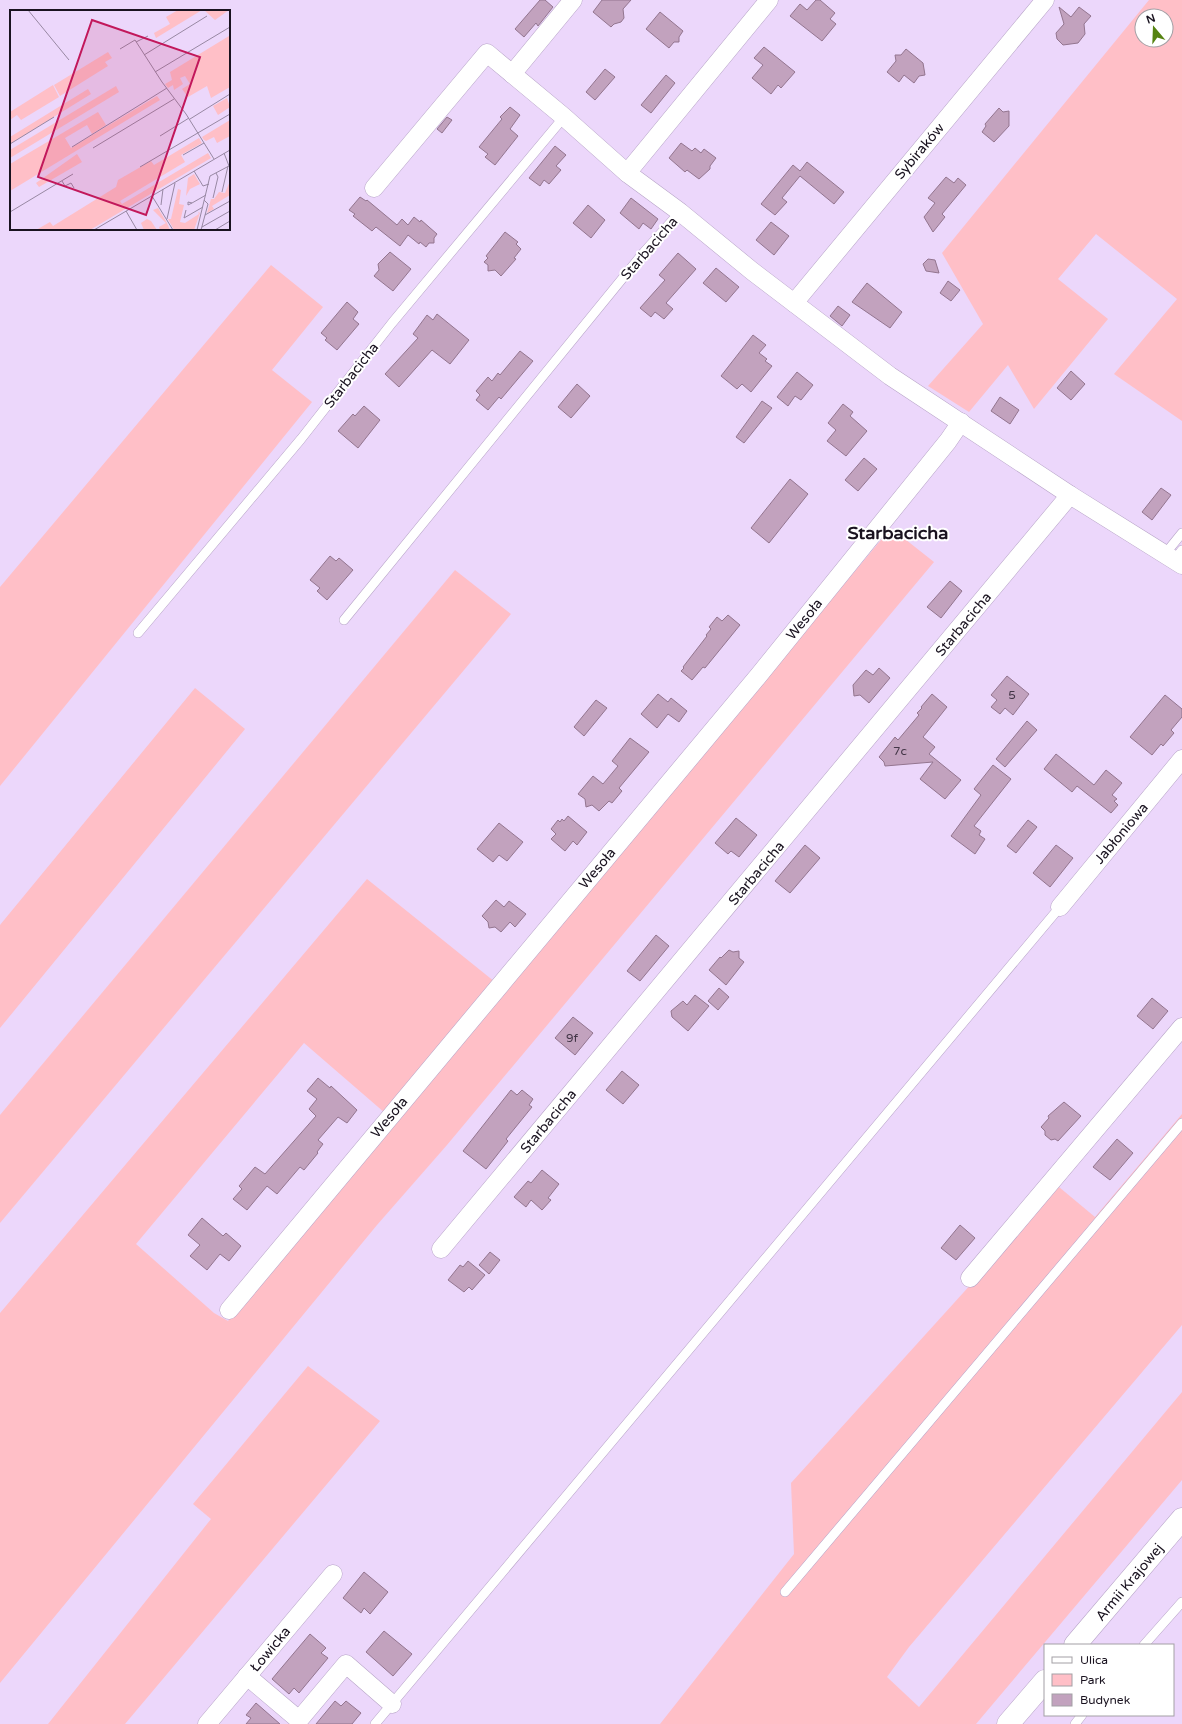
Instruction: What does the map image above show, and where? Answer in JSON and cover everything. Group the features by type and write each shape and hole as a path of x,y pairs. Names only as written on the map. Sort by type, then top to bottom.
{"street":[{"path":"512,74 573,0"},
{"path":"627,173 769,0"},
{"name":"Sybiraków","path":"794,302 1045,0"},
{"name":"Starbacicha","path":"374,188 486,53 564,117 627,173 680,212 752,271 890,376 1070,495 1176,557"},
{"name":"Wesoła","path":"229,1310 759,675 943,447 961,422"},
{"name":"Starbacicha","path":"442,1249 1070,495"},
{"name":"Jabłoniowa","path":"1060,907 1182,760"},
{"path":"970,1278 1182,1027"},
{"name":"Armii Krajowej","path":"1076,1644 1181,1522"},
{"name":"Łowicka","path":"207,1724 333,1574"},
{"path":"247,1676 299,1720 346,1664 392,1704"},
{"path":"1008,1724 1044,1682"}],"lane":[{"name":"Starbacicha","path":"138,633 301,439 392,322 564,117"},
{"name":"Starbacicha","path":"344,620 644,252 680,212"},
{"path":"1176,557 1182,533"},
{"path":"375,1724 1060,907"},
{"path":"785,1592 1182,1123"},
{"path":"1145,1644 1182,1602"},
{"path":"1074,1724 1081,1716"}],"green space":[{"path":"1149,0 1182,0 1182,421 1114,374 1177,299 1096,234 1058,279 1108,319 1034,409 1008,365 969,412 928,386 983,324 942,253 1134,18 1134,48 1174,48 1174,8 1142,8"},
{"path":"271,265 323,307 272,370 312,402 0,786 0,587"},
{"path":"891,528 934,562 447,1145 377,1225 0,1683 0,1313 367,879 495,982 385,1113 304,1043 136,1244 214,1313 228,1321"},
{"path":"455,570 511,614 0,1223 0,1115"},
{"path":"195,688 245,729 0,1028 0,925"},
{"path":"1182,1114 1182,1325 909,1647 887,1677 919,1707 1182,1392 1182,1480 976,1724 660,1724 794,1554 791,1483 1059,1187 1095,1217"},
{"path":"308,1366 380,1421 125,1724 48,1724 211,1519 193,1504"}],"building":[{"path":"540,0 545,0 553,7 538,26 536,23 524,37 515,29"},
{"path":"602,0 631,0 623,9 624,18 621,22 614,24 611,27 593,12"},
{"path":"816,0 820,0 835,13 830,19 836,24 822,41 790,16 800,4 807,10"},
{"path":"1059,7 1071,17 1079,7 1091,16 1084,24 1085,34 1078,43 1063,45 1057,39 1056,33 1064,24"},
{"path":"660,12 683,31 679,37 679,42 674,42 669,48 646,29"},
{"path":"764,47 795,72 781,88 778,85 771,94 752,78 763,65 754,58"},
{"path":"906,49 923,63 925,75 919,76 914,83 904,75 899,82 887,72 896,61 895,55 901,55"},
{"path":"605,69 615,77 595,100 586,92"},
{"path":"666,75 675,83 651,113 641,105"},
{"path":"510,107 520,115 510,129 518,136 495,165 485,157 488,154 479,147 502,119 500,117"},
{"path":"999,108 1003,112 1009,111 1009,126 994,142 982,132 986,126 985,124"},
{"path":"447,117 452,120 442,133 437,129"},
{"path":"681,143 692,151 695,148 701,153 704,149 716,158 710,166 710,169 699,179 687,170 685,172 669,158"},
{"path":"555,146 566,155 556,166 561,170 549,184 544,180 540,186 529,178"},
{"path":"807,162 844,192 834,204 800,176 782,198 787,202 775,215 761,204 793,165 800,171"},
{"path":"946,177 954,183 958,178 966,185 942,214 945,217 933,232 924,217 935,203 928,198"},
{"path":"360,197 366,201 367,200 397,225 402,219 408,225 414,217 420,222 421,220 437,234 434,238 434,243 429,243 426,247 420,242 419,244 408,235 400,246 376,227 372,231 353,216 355,214 349,210"},
{"path":"631,198 658,219 651,229 643,223 639,229 620,213"},
{"path":"588,205 605,220 591,238 573,223"},
{"path":"771,222 789,236 774,255 756,240"},
{"path":"505,232 518,242 516,244 521,249 514,258 516,259 501,276 495,270 488,271 488,265 484,262 488,258 486,256"},
{"path":"390,252 411,269 393,291 374,276 379,270 378,264"},
{"path":"678,253 696,269 666,303 673,309 664,319 655,312 651,317 640,308 665,280 659,275"},
{"path":"928,259 935,260 939,273 926,271 923,264"},
{"path":"716,268 739,287 726,302 703,283"},
{"path":"948,281 960,290 951,301 940,293"},
{"path":"867,283 902,312 890,328 852,302"},
{"path":"347,302 358,312 353,319 359,324 337,350 325,340 327,338 321,333"},
{"path":"838,306 850,315 842,326 830,316"},
{"path":"437,314 469,340 450,364 432,350 399,387 385,374 418,338 413,334 427,315 433,320"},
{"path":"753,335 766,345 759,353 767,359 765,361 772,366 751,392 742,384 737,389 721,376"},
{"path":"520,351 533,361 501,399 499,397 488,410 476,400 480,395 476,391 488,377 492,381 498,373 500,375"},
{"path":"1071,371 1085,384 1071,400 1057,388"},
{"path":"797,372 813,385 801,400 795,396 788,406 777,397"},
{"path":"577,384 590,396 571,418 558,407"},
{"path":"1000,397 1019,410 1010,424 991,411"},
{"path":"762,401 772,408 744,443 736,437"},
{"path":"843,404 853,412 850,416 867,431 846,456 827,441 836,430 828,423"},
{"path":"364,406 380,420 358,448 338,431 353,414 355,416"},
{"path":"864,458 877,469 858,491 845,480"},
{"path":"790,479 808,494 769,543 751,528"},
{"path":"1161,488 1171,495 1152,520 1142,512"},
{"path":"330,556 336,561 339,558 353,570 327,600 317,591 320,588 310,580"},
{"path":"950,581 962,591 941,618 927,607"},
{"path":"728,615 740,625 705,668 703,667 692,680 681,671 684,668 683,667 707,636 706,635 711,629 709,627 717,617 722,621"},
{"path":"879,668 890,678 869,703 860,695 854,696 853,685 866,670 873,675"},
{"path":"1007,676 1029,694 1013,715 1005,708 1000,714 991,707 997,700 991,695"},
{"path":"658,694 668,702 671,698 687,711 679,722 668,714 657,728 641,714"},
{"path":"932,694 947,707 923,737 935,747 929,754 961,780 945,799 920,779 933,762 885,766 884,762 879,757 895,737 898,740 919,715 917,713"},
{"path":"1165,695 1182,709 1182,717 1171,730 1174,733 1163,746 1161,744 1152,755 1130,737"},
{"path":"596,700 607,708 584,736 574,727"},
{"path":"1027,721 1037,730 1005,767 996,759"},
{"path":"630,738 649,752 619,788 622,791 612,803 609,801 599,811 592,805 586,807 585,799 578,794 593,776 603,784 618,766 612,761"},
{"path":"1056,754 1094,785 1106,770 1122,783 1112,795 1117,799 1114,801 1118,805 1111,813 1077,786 1072,792 1044,769"},
{"path":"993,765 1011,779 974,826 981,831 979,835 985,839 975,854 951,836 981,795 974,789"},
{"path":"568,816 587,832 577,845 573,841 565,851 551,839 556,834 551,829 558,820 560,822 562,819 564,821"},
{"path":"736,818 757,835 739,857 731,851 728,854 715,843"},
{"path":"1028,820 1037,827 1016,853 1007,846"},
{"path":"499,823 523,842 507,861 499,855 493,862 477,849"},
{"path":"805,845 820,858 790,893 775,881"},
{"path":"1056,845 1073,858 1050,887 1033,873"},
{"path":"496,900 504,907 509,901 526,914 515,927 510,922 501,932 495,927 489,928 488,922 482,916"},
{"path":"656,935 669,946 640,981 627,971"},
{"path":"729,950 733,952 739,951 739,958 744,962 726,985 709,970 720,957 721,958"},
{"path":"719,988 729,997 718,1010 708,1001"},
{"path":"695,995 709,1006 688,1031 672,1017 671,1011 683,1001 687,1005"},
{"path":"1152,998 1168,1011 1153,1029 1137,1016"},
{"path":"573,1017 593,1033 575,1055 555,1038"},
{"path":"622,1071 639,1085 623,1104 606,1090"},
{"path":"318,1078 330,1088 331,1086 357,1110 347,1123 338,1117 318,1140 323,1144 317,1152 318,1153 304,1170 300,1167 277,1194 267,1186 247,1210 233,1199 242,1189 239,1186 255,1167 265,1174 316,1116 309,1109 317,1099 307,1091"},
{"path":"511,1090 517,1095 522,1090 533,1099 529,1105 532,1107 506,1139 508,1141 486,1169 463,1151"},
{"path":"1064,1102 1081,1116 1058,1141 1055,1139 1051,1140 1045,1135 1045,1131 1041,1127 1049,1118 1048,1116"},
{"path":"1117,1139 1133,1153 1110,1180 1093,1167"},
{"path":"542,1170 559,1184 548,1198 551,1200 542,1210 531,1200 526,1207 514,1197 528,1181 531,1183"},
{"path":"202,1218 223,1236 226,1233 241,1246 229,1261 220,1254 207,1270 190,1256 200,1245 188,1235"},
{"path":"960,1225 975,1238 956,1260 941,1248"},
{"path":"490,1252 500,1260 489,1274 479,1265"},
{"path":"468,1261 485,1275 472,1290 469,1287 464,1292 448,1280 460,1265 463,1267"},
{"path":"364,1572 388,1592 370,1614 364,1608 361,1613 343,1598"},
{"path":"384,1631 412,1654 393,1676 366,1652"},
{"path":"310,1634 326,1648 321,1653 328,1658 299,1693 294,1688 289,1694 272,1679"},
{"path":"335,1701 341,1706 346,1701 361,1713 352,1724 316,1724"},
{"path":"256,1703 280,1724 246,1724 251,1718 246,1715"}],"district":[{"name":"Starbacicha","path":"898,533"}]}
